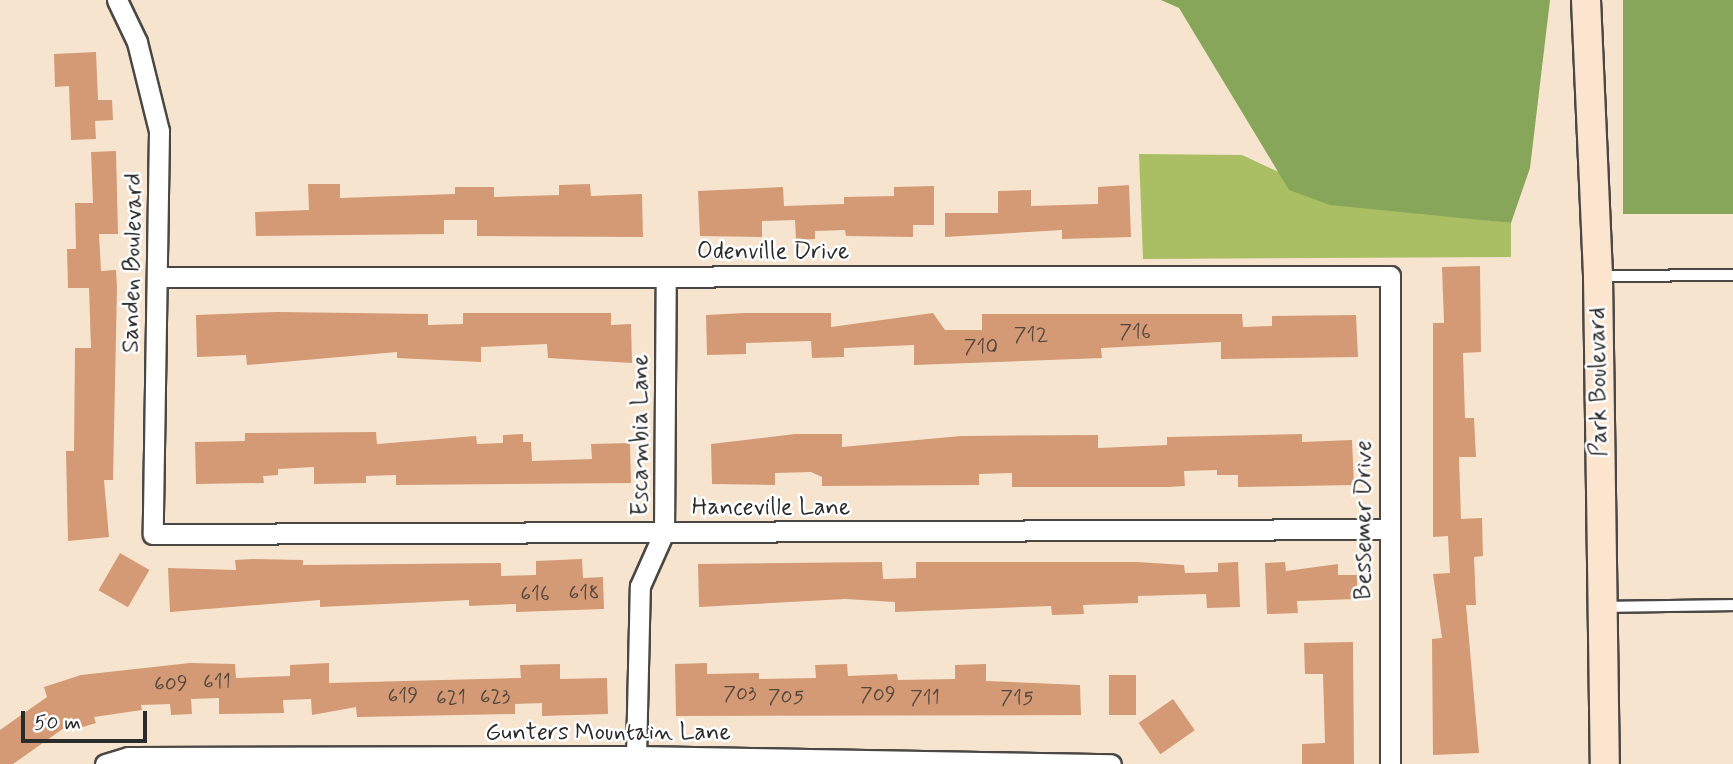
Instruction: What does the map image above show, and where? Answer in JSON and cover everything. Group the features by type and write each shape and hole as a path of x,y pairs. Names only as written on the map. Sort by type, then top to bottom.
{"main road":[{"name":"Park Boulevard","path":"1586,0 1587,78 1598,276 1605,764"}],"street":[{"name":"Sanden Boulevard","path":"117,0 137,42 159,131 153,534"},
{"name":"Odenville Drive","path":"157,277 1390,275"},
{"name":"Bessemer Drive","path":"1390,275 1390,764"},
{"name":"Escambia Lane","path":"636,756 640,586 664,533 666,277"},
{"name":"Hanceville Lane","path":"153,534 1388,529"},
{"name":"Gunters Mountain Lane","path":"105,764 128,757 636,756 1111,763"}],"lane":[{"path":"1598,276 1733,275"},
{"path":"1602,607 1733,605"}],"green space":[{"path":"1161,0 1550,0 1530,168 1511,223 1330,205 1289,190 1179,8"},
{"path":"1623,0 1733,0 1733,214 1623,214"},
{"path":"1139,154 1242,155 1350,205 1511,223 1511,257 1143,259"}],"building":[{"path":"96,52 98,100 112,100 113,120 95,121 96,139 71,140 69,86 55,87 54,54"},
{"path":"116,151 118,234 99,234 101,271 116,270 117,287 113,480 104,480 109,537 68,541 66,451 74,451 75,348 91,348 89,288 68,288 67,249 76,249 75,203 93,203 91,152"},
{"path":"308,184 340,184 340,198 455,194 455,187 494,187 494,197 559,195 559,185 590,184 591,196 642,194 643,237 477,236 477,220 444,220 444,234 256,236 255,212 309,210"},
{"path":"1129,185 1131,237 1062,239 1062,230 945,237 945,213 998,213 998,191 1031,190 1031,206 1098,204 1098,187"},
{"path":"934,186 934,225 913,225 913,237 846,236 845,230 815,231 815,239 796,240 795,220 762,221 762,237 700,236 698,191 783,187 784,206 844,204 844,197 894,196 894,187"},
{"path":"1480,266 1481,352 1463,353 1465,418 1474,418 1476,457 1459,457 1461,519 1482,518 1483,556 1474,557 1476,605 1466,605 1479,753 1433,755 1432,639 1442,638 1433,574 1450,573 1448,536 1433,537 1433,323 1444,323 1442,267"},
{"path":"277,312 428,314 428,325 463,324 463,313 611,313 611,325 631,324 632,363 548,358 547,344 481,347 481,362 397,358 397,352 247,365 246,355 197,357 196,315"},
{"path":"831,313 831,327 933,313 945,330 982,330 982,314 1242,314 1243,327 1272,326 1272,316 1356,315 1358,357 1221,359 1221,342 1101,348 1102,358 914,365 914,345 844,348 844,357 812,358 811,341 746,343 746,354 707,355 706,315"},
{"path":"376,432 377,444 476,436 477,444 503,443 503,435 523,434 523,442 531,442 532,461 592,459 591,444 630,443 631,483 396,485 396,475 366,476 366,483 314,484 314,467 278,469 278,475 263,476 264,483 196,484 195,442 245,441 245,433"},
{"path":"795,434 842,434 842,447 961,436 1098,435 1098,448 1167,445 1167,437 1302,434 1302,442 1352,440 1354,485 1238,487 1238,475 1217,475 1217,470 1184,471 1185,486 1169,487 1012,487 1012,473 979,474 979,485 822,486 822,477 811,472 775,473 775,485 712,484 711,444"},
{"path":"120,553 149,570 128,607 98,590"},
{"path":"582,559 583,578 603,577 604,609 516,612 516,604 469,606 469,600 320,607 320,600 170,612 168,568 236,570 235,560 303,560 303,565 501,563 501,576 536,575 536,561"},
{"path":"882,562 883,579 916,578 916,562 1137,562 1184,565 1185,573 1218,572 1218,563 1238,562 1240,607 1207,608 1206,594 1138,596 1138,603 1083,605 1084,614 1052,615 1051,606 895,612 895,602 845,599 699,607 698,564"},
{"path":"1285,562 1286,571 1338,564 1338,575 1357,575 1357,599 1297,601 1298,613 1267,614 1265,563"},
{"path":"1353,642 1354,764 1302,764 1302,744 1325,743 1323,674 1305,674 1304,643"},
{"path":"190,663 235,664 236,678 290,676 290,665 329,663 329,683 521,678 520,665 560,664 560,679 607,678 608,714 542,716 542,703 515,704 515,714 357,717 356,707 312,715 311,699 283,700 284,713 219,714 219,698 191,699 192,714 171,715 170,704 141,705 142,710 94,717 96,723 76,729 74,721 13,764 0,764 0,730 47,697 44,687 81,675"},
{"path":"707,663 707,674 759,673 759,679 816,678 815,665 847,664 848,676 897,674 898,680 955,679 955,665 986,664 986,681 1080,685 1081,715 676,716 675,664"},
{"path":"1109,675 1136,675 1136,715 1109,715"},
{"path":"1173,699 1195,730 1160,754 1139,723"}]}
